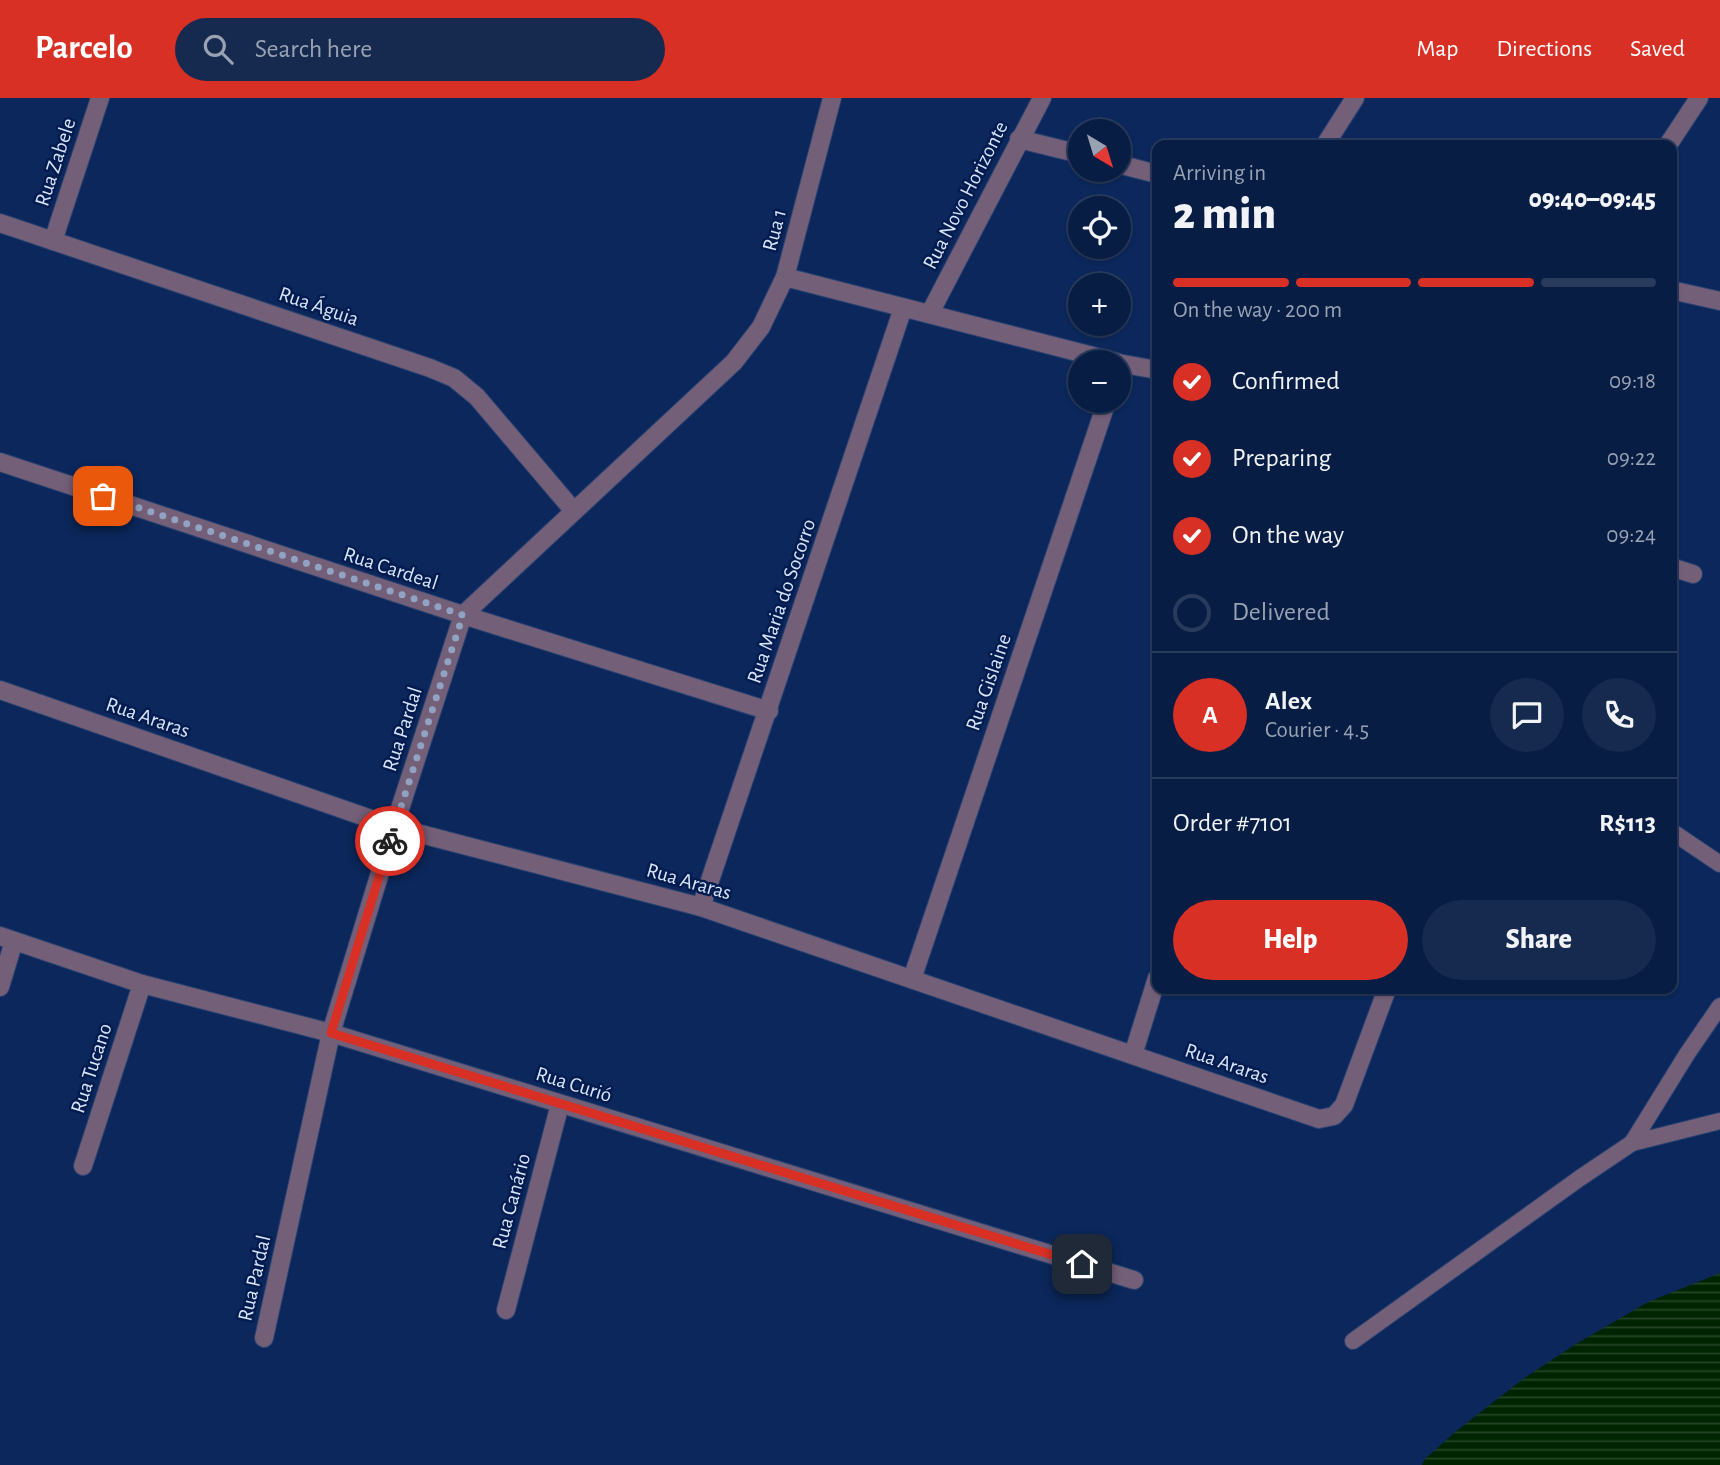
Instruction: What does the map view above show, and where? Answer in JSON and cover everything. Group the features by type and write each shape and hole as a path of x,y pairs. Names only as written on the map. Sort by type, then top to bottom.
{"street":[{"name":"Rua Zabele","path":"53,241 100,98"},
{"name":"Rua 1","path":"734,362 761,327 785,277 831,98"},
{"name":"Rua Novo Horizonte","path":"930,313 1042,98"},
{"path":"1328,140 1355,98"},
{"path":"1671,140 1699,98"},
{"path":"1020,139 1068,151"},
{"path":"1131,167 1152,173"},
{"name":"Rua Águia","path":"0,223 454,378 477,397 573,510"},
{"path":"785,277 1068,350"},
{"path":"1677,291 1720,301"},
{"name":"Rua Maria do Socorro","path":"701,907 903,309"},
{"name":"Rua Pardal","path":"264,1338 331,1033 463,615 734,362"},
{"path":"1131,366 1152,369"},
{"name":"Rua Gislaine","path":"912,978 1103,413"},
{"name":"Rua Cardeal","path":"0,462 463,615 769,710"},
{"path":"1677,569 1693,575"},
{"name":"Rua Araras","path":"0,690 394,827 701,907 1319,1119 1334,1116 1344,1105 1385,994"},
{"path":"0,988 7,938"},
{"name":"Rua Curió","path":"7,938 142,984 331,1033 1135,1280"},
{"name":"Rua Tucano","path":"83,1166 142,984"},
{"path":"1133,1055 1152,994"},
{"name":"Rua Canário","path":"506,1310 560,1104"}],"lane":[{"path":"1677,835 1720,864"},
{"path":"1632,1143 1720,1006"},
{"path":"1353,1341 1632,1143 1720,1121"}],"shaded area":[{"path":"1720,1273 1720,1465 1422,1465 1424,1460 1455,1432 1523,1379 1576,1344 1648,1302"}],"way so far":[{"path":"103,496 463,615 390,841"}],"route":[{"path":"390,841 331,1033 1082,1264"}]}
